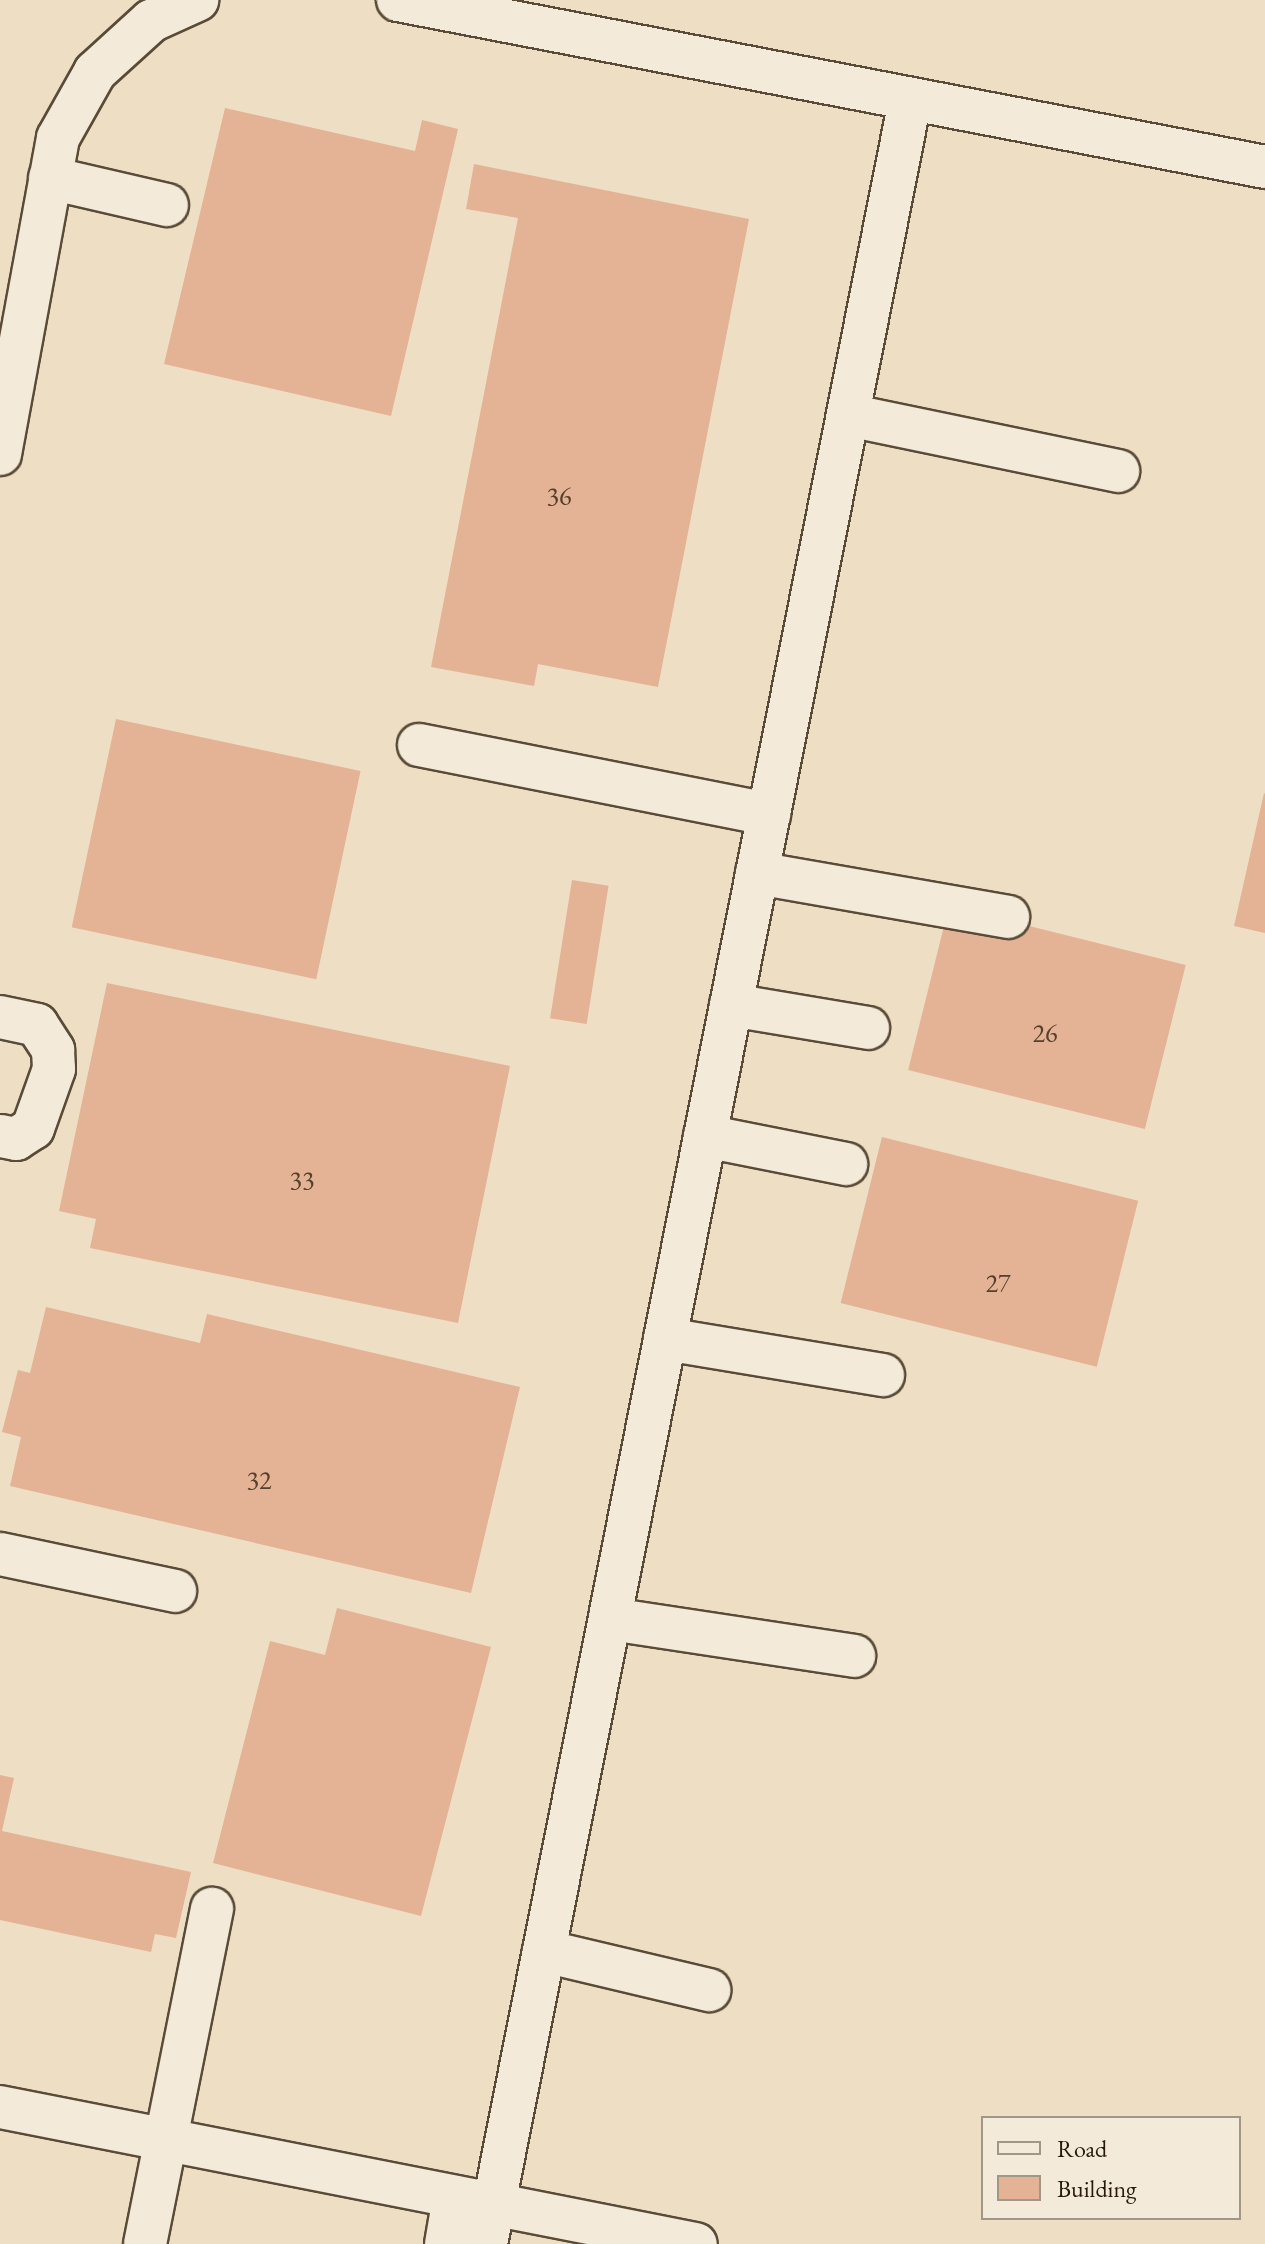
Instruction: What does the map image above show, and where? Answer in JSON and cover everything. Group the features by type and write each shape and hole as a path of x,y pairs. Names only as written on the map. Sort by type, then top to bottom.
{"lane":[{"path":"0,454 58,138 95,72 151,21 197,0"},
{"path":"398,0 1265,167"},
{"path":"446,2244 474,2200 544,1951 910,100"},
{"path":"50,178 167,205"},
{"path":"848,415 1118,471"},
{"path":"419,745 769,814"},
{"path":"757,873 1008,917"},
{"path":"731,1005 868,1028"},
{"path":"0,1017 37,1025 53,1050 54,1069 33,1128 16,1139 0,1136"},
{"path":"705,1136 846,1164"},
{"path":"665,1339 883,1375"},
{"path":"0,1554 175,1591"},
{"path":"610,1619 854,1656"},
{"path":"145,2244 212,1909"},
{"path":"544,1951 709,1990"},
{"path":"0,2107 474,2200 618,2236 696,2244"},
{"path":"474,2200 486,2244"}],"building":[{"path":"225,108 415,151 422,120 458,129 391,416 164,364"},
{"path":"474,164 749,219 658,687 538,664 534,686 431,667 518,218 466,209"},
{"path":"116,719 361,771 316,979 72,927"},
{"path":"1265,794 1265,933 1234,926"},
{"path":"572,880 609,886 587,1024 550,1018"},
{"path":"949,906 1186,965 1145,1129 908,1070"},
{"path":"107,983 510,1066 458,1323 90,1248 96,1219 59,1211"},
{"path":"882,1137 1138,1201 1097,1367 841,1303"},
{"path":"46,1307 200,1343 207,1314 520,1387 471,1593 10,1486 21,1437 2,1432 18,1370 30,1373"},
{"path":"337,1608 491,1647 421,1916 213,1863 270,1641 325,1655"},
{"path":"0,1775 14,1778 2,1831 191,1872 176,1938 155,1934 151,1952 0,1920"}]}
